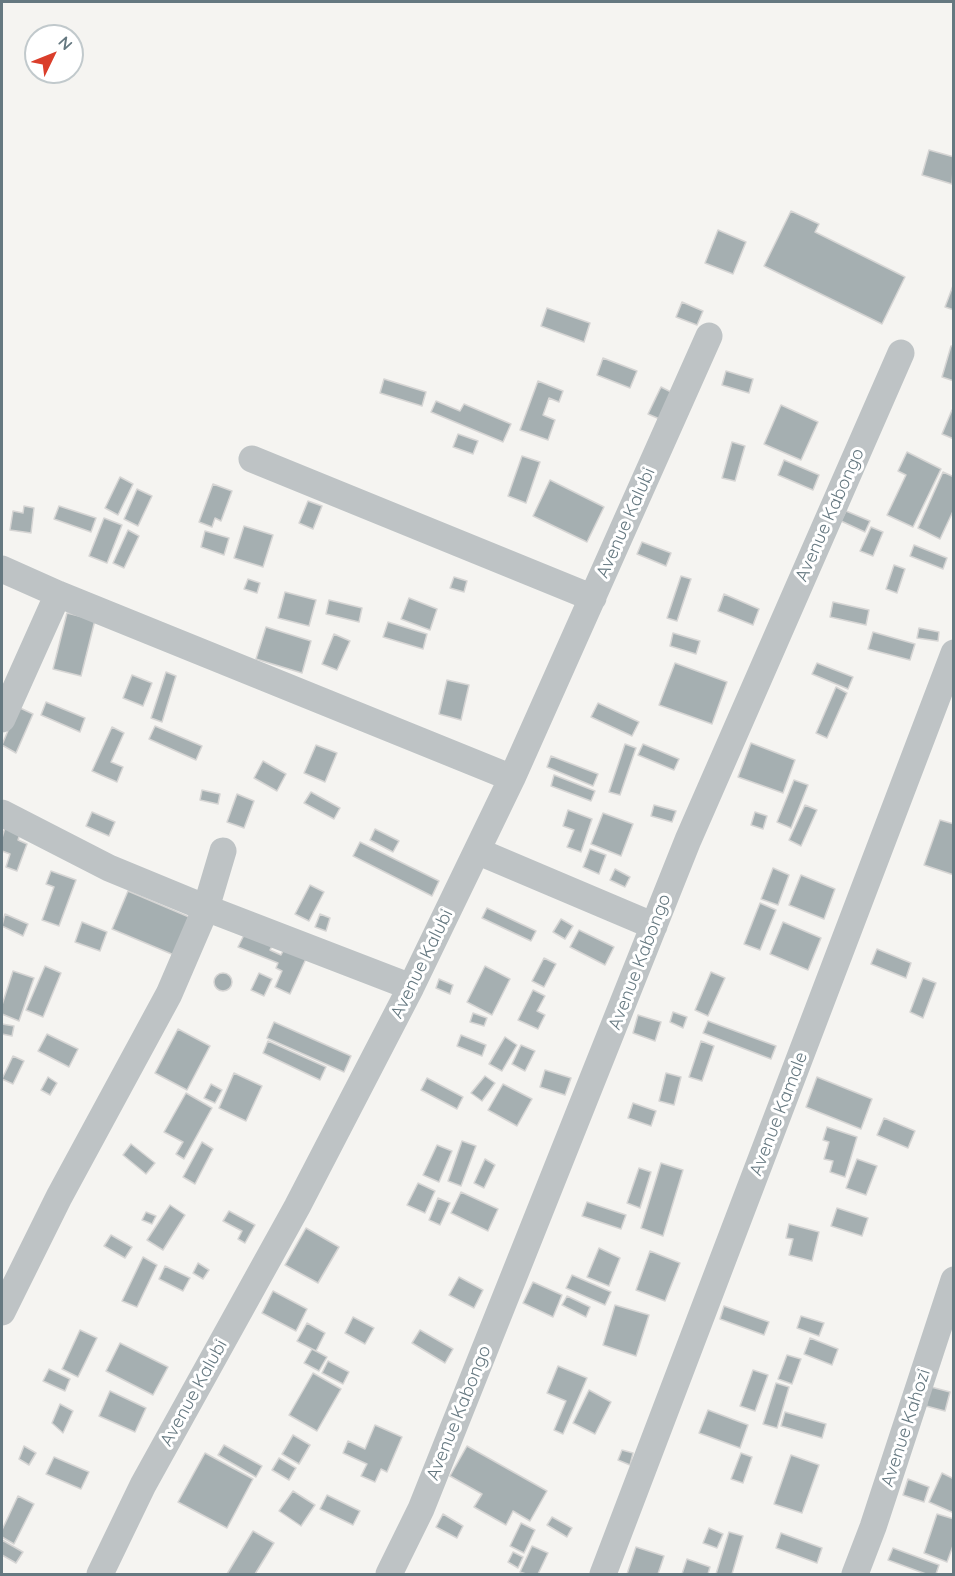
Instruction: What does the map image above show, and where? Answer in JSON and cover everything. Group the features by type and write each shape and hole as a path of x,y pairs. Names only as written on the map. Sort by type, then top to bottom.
{"street":[{"name":"Avenue Kalubi","path":"100,1575 143,1485 297,1207 411,987 513,778 709,336"},
{"name":"Avenue Kabongo","path":"389,1575 421,1509 735,729 901,353"},
{"path":"252,459 593,598"},
{"path":"2,568 58,594 513,778"},
{"path":"2,719 58,594"},
{"name":"Avenue Kamale","path":"603,1575 954,653"},
{"path":"2,813 109,868 411,987"},
{"path":"2,1312 59,1197 169,994 206,908 223,851"},
{"path":"477,851 654,926"},
{"name":"Avenue Kahozi","path":"855,1575 954,1281"}],"building":[{"path":"929,150 954,157 952,184 922,175"},
{"path":"791,211 819,224 815,232 905,277 882,324 764,266"},
{"path":"718,230 746,242 733,274 705,263"},
{"path":"954,283 954,310 945,307"},
{"path":"682,302 703,311 697,325 676,317"},
{"path":"547,308 590,323 584,342 541,326"},
{"path":"951,346 954,346 954,381 942,377"},
{"path":"603,358 637,371 630,388 597,375"},
{"path":"726,371 753,379 749,393 722,385"},
{"path":"384,379 426,392 422,406 380,393"},
{"path":"538,381 563,391 559,402 549,398 543,415 555,420 548,440 520,430"},
{"path":"661,387 675,394 662,420 648,414"},
{"path":"436,401 460,411 464,404 511,424 503,442 431,412"},
{"path":"781,405 818,422 801,460 764,444"},
{"path":"952,410 954,411 954,439 942,434"},
{"path":"458,434 478,441 473,454 453,447"},
{"path":"732,442 745,446 735,481 722,478"},
{"path":"907,452 941,469 913,527 887,515 906,475 898,471"},
{"path":"522,456 540,462 526,503 508,496"},
{"path":"784,460 819,475 813,490 778,475"},
{"path":"943,472 954,477 954,509 940,539 918,528"},
{"path":"120,477 133,484 118,515 105,508"},
{"path":"550,480 604,507 587,542 533,516"},
{"path":"213,484 232,491 221,521 215,518 212,527 199,522"},
{"path":"137,489 152,496 138,526 124,519"},
{"path":"308,501 322,506 313,529 299,523"},
{"path":"24,506 34,508 31,533 10,530 13,511 23,513"},
{"path":"59,506 96,518 91,532 54,519"},
{"path":"846,511 870,521 865,532 841,521"},
{"path":"104,518 122,525 107,563 89,556"},
{"path":"244,526 273,535 263,567 234,558"},
{"path":"871,527 883,532 873,556 860,551"},
{"path":"128,530 139,536 124,568 113,563"},
{"path":"205,531 229,538 224,555 201,547"},
{"path":"642,542 671,553 666,566 637,554"},
{"path":"914,545 947,558 943,569 910,556"},
{"path":"894,565 905,569 897,593 886,589"},
{"path":"681,576 691,579 677,621 667,618"},
{"path":"454,577 467,581 464,592 450,588"},
{"path":"248,579 260,583 257,593 244,589"},
{"path":"285,592 316,600 309,626 278,618"},
{"path":"724,594 759,609 753,625 718,611"},
{"path":"409,598 437,609 430,630 401,619"},
{"path":"329,600 362,608 359,622 326,614"},
{"path":"833,602 869,610 866,625 830,617"},
{"path":"67,613 95,620 81,676 53,669"},
{"path":"388,622 427,634 423,649 383,637"},
{"path":"266,627 311,641 302,673 256,659"},
{"path":"919,628 939,632 938,641 917,638"},
{"path":"873,632 915,644 910,660 868,649"},
{"path":"673,633 700,641 696,654 670,646"},
{"path":"334,634 350,641 337,670 322,664"},
{"path":"675,663 727,682 712,724 659,705"},
{"path":"817,663 853,677 848,689 812,674"},
{"path":"166,672 176,676 162,722 151,718"},
{"path":"132,675 152,683 143,706 123,698"},
{"path":"447,680 469,685 461,720 439,714"},
{"path":"836,687 847,693 827,738 816,733"},
{"path":"46,702 85,718 80,732 41,715"},
{"path":"598,703 639,722 632,736 591,717"},
{"path":"18,707 33,714 16,753 2,745"},
{"path":"155,726 202,746 196,760 149,739"},
{"path":"112,727 124,733 111,762 123,767 117,782 92,771"},
{"path":"751,743 795,760 783,793 738,777"},
{"path":"625,744 636,748 620,795 609,792"},
{"path":"643,744 679,759 674,770 638,755"},
{"path":"316,745 337,753 325,782 304,773"},
{"path":"551,756 598,774 593,786 547,767"},
{"path":"263,761 286,774 277,791 254,778"},
{"path":"554,775 595,791 591,801 551,786"},
{"path":"794,780 808,785 791,828 777,822"},
{"path":"202,790 220,794 218,804 200,800"},
{"path":"311,792 340,808 334,819 304,803"},
{"path":"237,794 254,801 244,828 227,822"},
{"path":"654,805 676,811 672,822 651,816"},
{"path":"805,805 817,810 801,846 789,840"},
{"path":"568,810 592,819 581,852 567,847 574,830 563,826"},
{"path":"92,812 115,822 109,836 86,826"},
{"path":"755,812 767,816 763,829 751,825"},
{"path":"603,813 633,824 621,856 591,844"},
{"path":"940,820 954,824 954,875 924,865"},
{"path":"6,824 21,830 18,840 27,844 17,871 6,867 10,854 2,851 2,838"},
{"path":"375,829 399,841 393,852 370,840"},
{"path":"360,842 439,881 432,896 353,856"},
{"path":"590,849 606,855 599,874 583,867"},
{"path":"773,868 789,875 778,905 761,899"},
{"path":"615,869 630,877 625,887 610,880"},
{"path":"51,871 76,880 59,926 42,920 54,887 46,884"},
{"path":"801,875 835,889 824,919 789,905"},
{"path":"310,885 324,892 309,921 295,914"},
{"path":"128,891 189,917 174,955 112,929"},
{"path":"760,903 776,910 760,950 744,944"},
{"path":"487,908 536,931 531,941 482,918"},
{"path":"5,914 28,924 23,936 2,926"},
{"path":"320,914 330,918 326,931 315,927"},
{"path":"561,919 573,926 565,939 553,932"},
{"path":"82,922 107,932 100,951 75,942"},
{"path":"783,922 821,938 808,970 770,954"},
{"path":"579,930 614,947 605,965 570,947"},
{"path":"245,933 272,946 270,950 281,955 283,951 309,952 290,994 275,987 282,971 276,968 278,963 238,947"},
{"path":"877,949 911,963 906,978 871,964"},
{"path":"544,958 556,964 544,987 532,981"},
{"path":"45,966 61,973 43,1017 26,1010"},
{"path":"485,966 510,979 492,1015 467,1002"},
{"path":"13,971 34,978 19,1021 2,1014 2,1005"},
{"path":"711,972 725,978 708,1016 695,1010"},
{"path":"223,973 230,975 232,982 230,989 223,991 216,989 214,982 216,975"},
{"path":"259,973 272,979 264,996 251,990"},
{"path":"923,978 936,983 923,1018 910,1012"},
{"path":"439,979 453,985 450,994 436,988"},
{"path":"533,990 545,996 537,1011 545,1015 538,1029 518,1020"},
{"path":"673,1012 687,1017 683,1028 670,1022"},
{"path":"473,1013 487,1018 484,1026 470,1022"},
{"path":"638,1015 661,1022 655,1041 633,1033"},
{"path":"708,1021 776,1046 771,1059 703,1033"},
{"path":"274,1022 351,1056 344,1072 267,1038"},
{"path":"2,1024 14,1026 12,1036 2,1034"},
{"path":"178,1029 210,1046 187,1090 155,1073"},
{"path":"47,1034 78,1049 69,1067 38,1051"},
{"path":"461,1035 486,1045 482,1056 457,1046"},
{"path":"505,1037 517,1045 502,1071 489,1064"},
{"path":"268,1041 326,1067 320,1080 263,1053"},
{"path":"701,1041 714,1046 702,1081 689,1077"},
{"path":"521,1045 535,1051 525,1071 512,1064"},
{"path":"13,1056 24,1061 13,1084 2,1079"},
{"path":"545,1070 571,1078 565,1095 540,1087"},
{"path":"234,1073 262,1086 246,1121 219,1108"},
{"path":"666,1073 681,1077 674,1105 659,1101"},
{"path":"485,1076 495,1083 482,1101 471,1093"},
{"path":"48,1077 57,1083 50,1095 41,1090"},
{"path":"817,1077 872,1099 861,1129 806,1107"},
{"path":"427,1078 463,1097 457,1109 421,1090"},
{"path":"211,1084 222,1090 215,1103 204,1098"},
{"path":"503,1084 532,1099 517,1126 488,1110"},
{"path":"186,1093 212,1108 184,1159 176,1154 183,1142 164,1132"},
{"path":"633,1103 656,1111 651,1126 628,1118"},
{"path":"884,1118 915,1131 908,1148 877,1135"},
{"path":"827,1127 857,1137 845,1177 830,1172 833,1161 824,1159 829,1142 823,1140"},
{"path":"462,1141 476,1146 461,1186 448,1181"},
{"path":"202,1142 213,1149 195,1184 183,1177"},
{"path":"131,1144 155,1163 146,1174 123,1155"},
{"path":"437,1145 452,1151 439,1182 423,1175"},
{"path":"485,1159 495,1165 484,1188 474,1183"},
{"path":"857,1159 877,1166 866,1195 846,1188"},
{"path":"661,1163 683,1170 663,1236 641,1228"},
{"path":"639,1168 651,1172 640,1208 627,1203"},
{"path":"418,1183 435,1191 425,1213 407,1205"},
{"path":"461,1192 498,1209 488,1231 451,1213"},
{"path":"438,1198 450,1203 440,1225 429,1220"},
{"path":"587,1202 626,1215 621,1229 582,1216"},
{"path":"170,1205 185,1215 163,1250 147,1240"},
{"path":"837,1208 868,1218 862,1236 831,1226"},
{"path":"229,1211 255,1225 245,1243 238,1239 242,1231 223,1221"},
{"path":"146,1212 156,1216 152,1224 142,1220"},
{"path":"789,1224 819,1232 812,1261 789,1255 793,1239 786,1238"},
{"path":"306,1228 339,1247 318,1283 285,1265"},
{"path":"111,1235 132,1247 125,1258 104,1246"},
{"path":"599,1248 620,1258 609,1286 587,1277"},
{"path":"650,1251 680,1263 665,1301 636,1290"},
{"path":"143,1257 157,1265 137,1307 122,1301"},
{"path":"198,1263 209,1270 203,1279 193,1273"},
{"path":"165,1266 190,1278 183,1291 159,1279"},
{"path":"572,1275 611,1292 605,1305 566,1288"},
{"path":"459,1277 483,1290 474,1308 449,1295"},
{"path":"533,1282 562,1295 553,1317 523,1303"},
{"path":"273,1291 307,1309 296,1331 262,1313"},
{"path":"567,1296 590,1307 586,1317 562,1305"},
{"path":"615,1305 649,1315 636,1356 603,1345"},
{"path":"724,1306 769,1322 764,1335 720,1319"},
{"path":"801,1316 824,1323 819,1336 797,1328"},
{"path":"353,1317 374,1328 365,1344 345,1333"},
{"path":"307,1323 325,1333 316,1351 297,1341"},
{"path":"80,1330 97,1338 78,1377 62,1369"},
{"path":"420,1330 453,1349 445,1363 412,1343"},
{"path":"810,1338 838,1349 832,1365 804,1354"},
{"path":"120,1343 168,1367 153,1395 106,1371"},
{"path":"312,1349 327,1357 319,1371 304,1363"},
{"path":"787,1355 801,1359 792,1384 778,1379"},
{"path":"328,1361 349,1372 343,1384 322,1373"},
{"path":"558,1366 587,1378 563,1434 554,1430 566,1401 547,1393"},
{"path":"49,1369 70,1379 65,1391 43,1381"},
{"path":"753,1370 768,1375 755,1411 740,1406"},
{"path":"313,1373 341,1389 317,1431 289,1415"},
{"path":"776,1383 789,1387 777,1428 763,1424"},
{"path":"931,1387 950,1392 945,1411 926,1406"},
{"path":"589,1390 611,1402 595,1434 573,1423"},
{"path":"110,1391 146,1408 135,1432 99,1416"},
{"path":"60,1404 73,1411 63,1433 52,1423"},
{"path":"708,1410 748,1425 740,1448 699,1433"},
{"path":"785,1412 826,1424 822,1438 781,1426"},
{"path":"375,1425 402,1437 387,1472 381,1469 375,1482 361,1476 367,1464 343,1453 348,1441 365,1449"},
{"path":"293,1435 310,1445 299,1464 282,1454"},
{"path":"224,1445 262,1466 256,1477 218,1455"},
{"path":"24,1446 36,1453 29,1465 19,1459"},
{"path":"467,1446 547,1491 530,1521 513,1511 506,1525 474,1507 482,1494 450,1476"},
{"path":"622,1450 633,1453 630,1465 618,1460"},
{"path":"205,1453 253,1479 227,1528 178,1502"},
{"path":"741,1453 752,1457 743,1483 731,1479"},
{"path":"791,1455 819,1465 802,1513 774,1504"},
{"path":"54,1457 89,1472 81,1489 46,1474"},
{"path":"279,1458 296,1468 289,1480 272,1470"},
{"path":"942,1473 954,1479 954,1513 929,1502"},
{"path":"908,1479 929,1487 924,1502 903,1495"},
{"path":"293,1491 315,1505 301,1526 279,1511"},
{"path":"327,1495 360,1511 353,1525 320,1509"},
{"path":"18,1496 34,1504 14,1544 2,1537 2,1530"},
{"path":"443,1514 463,1526 457,1538 436,1527"},
{"path":"937,1514 954,1519 954,1543 947,1562 924,1553"},
{"path":"552,1517 572,1528 567,1537 547,1525"},
{"path":"521,1523 535,1530 524,1553 510,1546"},
{"path":"709,1528 723,1534 717,1548 703,1543"},
{"path":"253,1531 274,1543 255,1574 227,1574"},
{"path":"729,1532 743,1536 732,1574 716,1574"},
{"path":"781,1533 822,1548 817,1563 776,1548"},
{"path":"2,1540 23,1552 16,1563 2,1555"},
{"path":"532,1546 548,1553 538,1574 520,1572"},
{"path":"636,1547 664,1556 658,1574 627,1574"},
{"path":"893,1548 939,1565 936,1574 926,1574 888,1560"},
{"path":"513,1552 523,1557 518,1568 508,1562"},
{"path":"687,1559 710,1567 708,1574 682,1574"}]}
